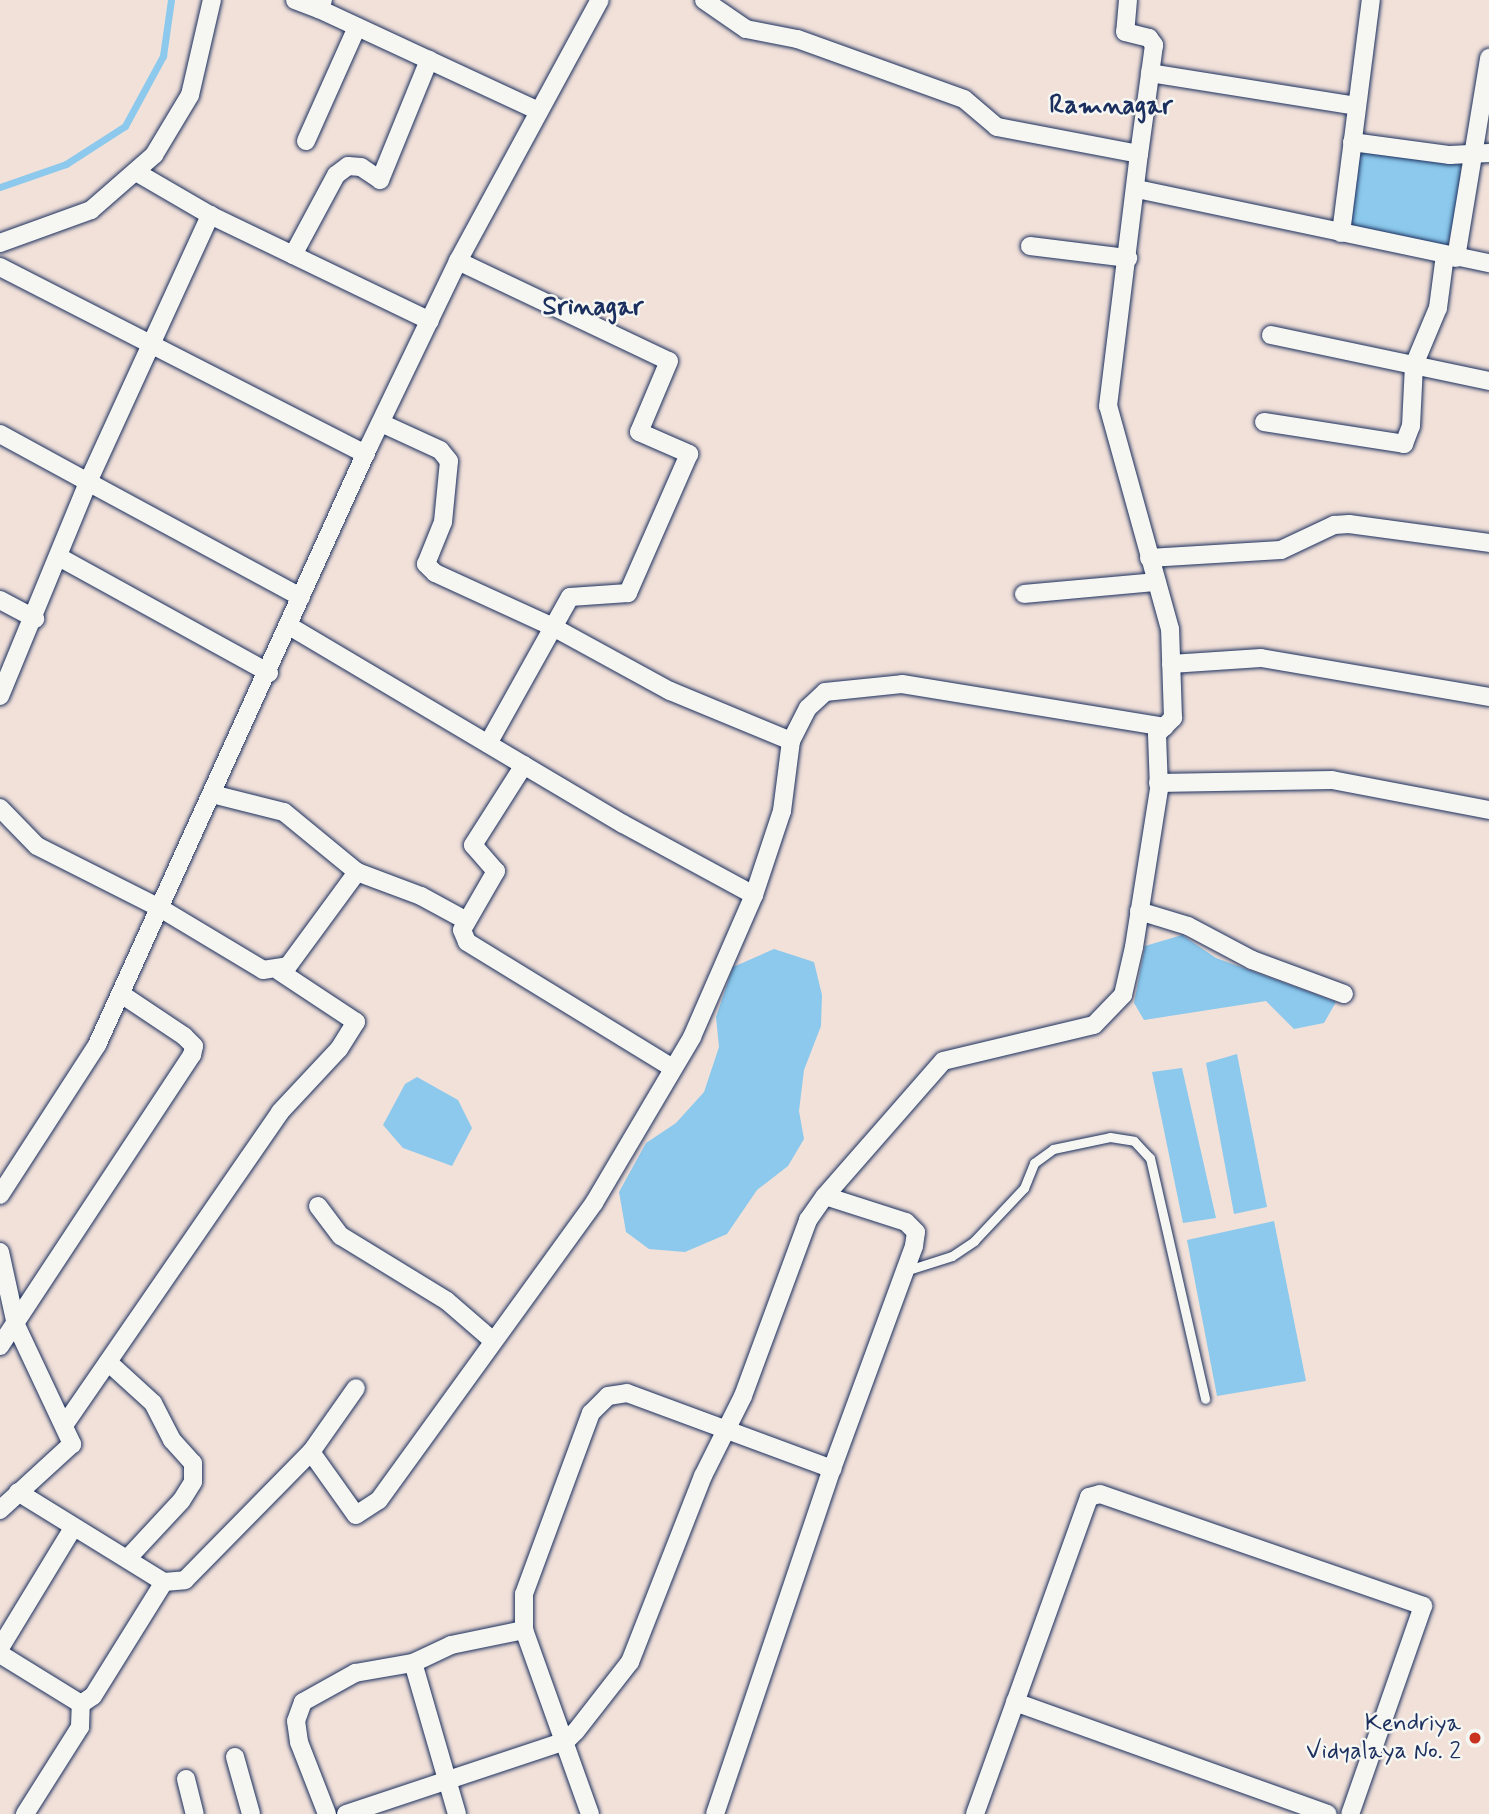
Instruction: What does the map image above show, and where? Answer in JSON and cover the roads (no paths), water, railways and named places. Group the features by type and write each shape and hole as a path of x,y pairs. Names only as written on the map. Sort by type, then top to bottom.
{"street":[{"path":"0,243 91,210 154,155 190,95 212,0"},
{"path":"295,0 321,5 357,27 537,110"},
{"path":"0,1195 97,1045 291,627 301,597 366,454 458,261 537,110 600,0"},
{"path":"704,0 750,30 797,39 964,99 997,127 1139,153"},
{"path":"346,1814 566,1741 630,1662 703,1476 729,1429 808,1220 825,1196 950,1059 1094,1025 1123,995 1139,911 1158,783 1157,734 1173,718 1170,629 1108,406 1137,189 1153,41 1125,32 1128,0"},
{"path":"1341,233 1371,0"},
{"path":"306,141 357,27"},
{"path":"1264,422 1404,444 1411,426 1414,365 1438,308 1450,256 1482,155 1489,58"},
{"path":"293,255 336,175 348,166 361,167 380,180 429,60"},
{"path":"1150,73 1356,106"},
{"path":"1352,142 1482,155"},
{"path":"136,172 210,215 430,321"},
{"path":"1137,189 1489,263"},
{"path":"0,696 35,619 88,482 152,348 210,215"},
{"path":"1030,246 1128,258"},
{"path":"458,261 669,360 639,432 689,454 628,593 570,597 488,744"},
{"path":"0,267 152,348 366,454"},
{"path":"1271,334 1489,381"},
{"path":"381,422 440,450 449,461 443,522 426,564 553,627 670,691 790,741"},
{"path":"0,434 301,597"},
{"path":"1149,558 1281,550 1334,525 1349,524 1489,543"},
{"path":"59,557 269,673"},
{"path":"1024,594 1156,582"},
{"path":"0,600 35,619"},
{"path":"291,627 524,765 754,895"},
{"path":"1171,664 1261,658 1489,697"},
{"path":"311,1451 356,1515 379,1500 492,1340 594,1203 673,1068 754,895 782,811 790,741 816,698 877,686 1164,727"},
{"path":"524,765 473,845 496,871 462,930 467,942 673,1068"},
{"path":"1158,783 1332,780 1489,810"},
{"path":"212,794 284,812 357,872 421,896 467,921"},
{"path":"0,808 37,846 160,908 263,970 279,971 356,1022 339,1049 280,1112 65,1424"},
{"path":"279,971 357,872"},
{"path":"1139,911 1188,926 1252,960 1344,994"},
{"path":"0,1346 192,1055 194,1046 184,1035 121,994"},
{"path":"715,1814 832,1469 905,1271 916,1232 906,1222 825,1196"},
{"path":"318,1206 341,1236 447,1301 492,1340"},
{"path":"0,1252 16,1325 65,1424 72,1444 0,1510"},
{"path":"108,1362 153,1403 172,1440 193,1463 193,1482 181,1501 129,1557"},
{"path":"18,1492 73,1528 129,1557 164,1582 185,1580 311,1451 356,1388"},
{"path":"590,1814 524,1630 524,1594 566,1474 591,1413 608,1396 627,1393 832,1469"},
{"path":"975,1814 1089,1497 1100,1494 1423,1606 1350,1814"},
{"path":"0,1648 73,1528"},
{"path":"81,1704 93,1696 164,1582"},
{"path":"327,1814 299,1742 296,1721 303,1702 355,1673 413,1663 451,1645 524,1630"},
{"path":"0,1654 81,1704"},
{"path":"413,1663 457,1814"},
{"path":"1015,1702 1328,1814"},
{"path":"25,1814 80,1727 81,1704"},
{"path":"235,1757 251,1814"},
{"path":"186,1779 195,1814"}],"lane":[{"path":"905,1271 952,1256 974,1241 1024,1188 1034,1163 1053,1149 1110,1137 1133,1141 1150,1158 1205,1399"}],"water":[{"path":"1356,150 1461,164 1460,197 1447,248 1350,228"},
{"path":"1182,935 1216,958 1336,1002 1324,1023 1294,1029 1266,1001 1144,1020 1134,1003 1145,946"},
{"path":"774,949 814,962 822,995 821,1026 804,1070 799,1111 804,1139 788,1166 757,1190 727,1234 685,1252 649,1249 626,1232 619,1192 646,1143 676,1123 704,1092 719,1047 716,1017 733,967"},
{"path":"1237,1054 1267,1207 1234,1214 1206,1063"},
{"path":"1182,1068 1216,1218 1183,1223 1152,1072"},
{"path":"417,1077 458,1100 472,1128 452,1166 403,1148 383,1125 405,1084"},
{"path":"1274,1221 1306,1381 1217,1396 1187,1240"}],"waterway":[{"path":"0,187 66,164 125,126 163,56 171,0"}],"place":[{"name":"Kendriya Vidyalaya No. 2","path":"1475,1738"}],"district":[{"name":"Ramnagar","path":"1111,107"},
{"name":"Srinagar","path":"593,308"}]}
